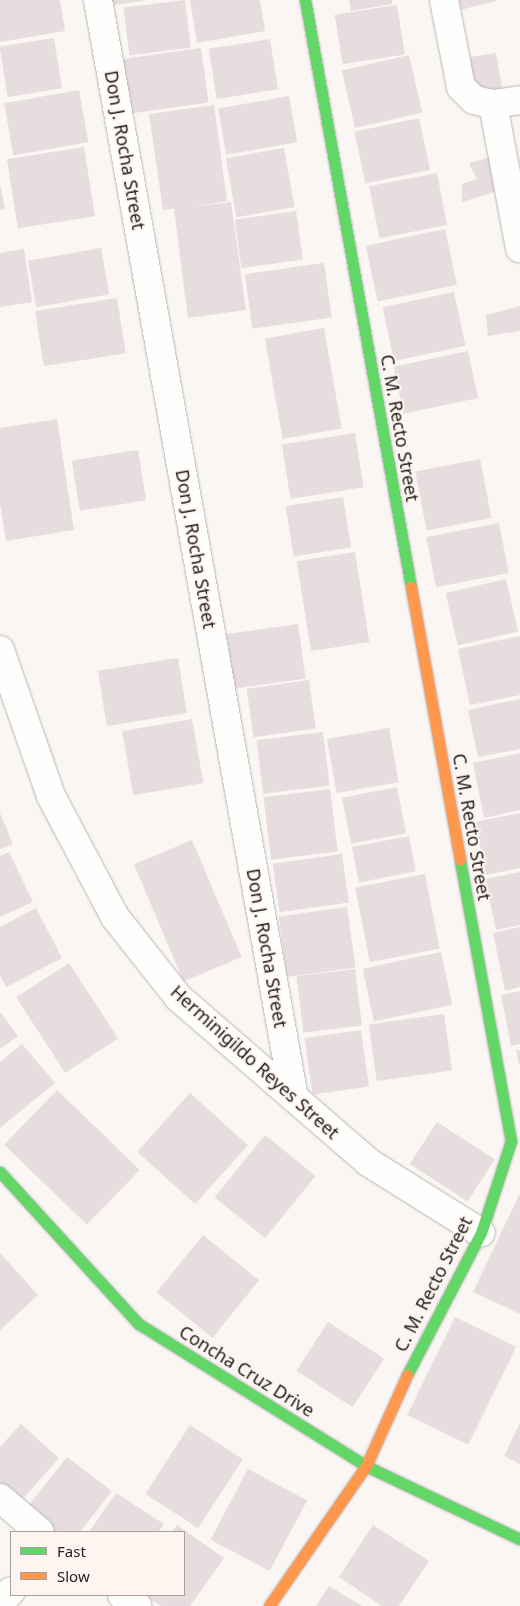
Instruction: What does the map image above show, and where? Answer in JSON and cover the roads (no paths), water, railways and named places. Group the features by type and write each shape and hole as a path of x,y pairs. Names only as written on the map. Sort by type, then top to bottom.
{"street":[{"name":"Don J. Rocha Street","path":"98,0 294,1098"},
{"name":"C. M. Recto Street","path":"269,1606 366,1466 387,1414 481,1233 511,1141 305,0"},
{"path":"444,0 461,87 474,100 492,104 520,100"},
{"path":"492,104 520,248"},
{"name":"Herminigildo Reyes Street","path":"0,650 50,796 115,917 179,998 368,1162 481,1233"},
{"name":"Concha Cruz Drive","path":"0,1172 139,1324 366,1466 520,1539"},
{"path":"0,1498 39,1531"},
{"path":"0,1603 10,1592"},
{"path":"123,1596 136,1606"}]}
